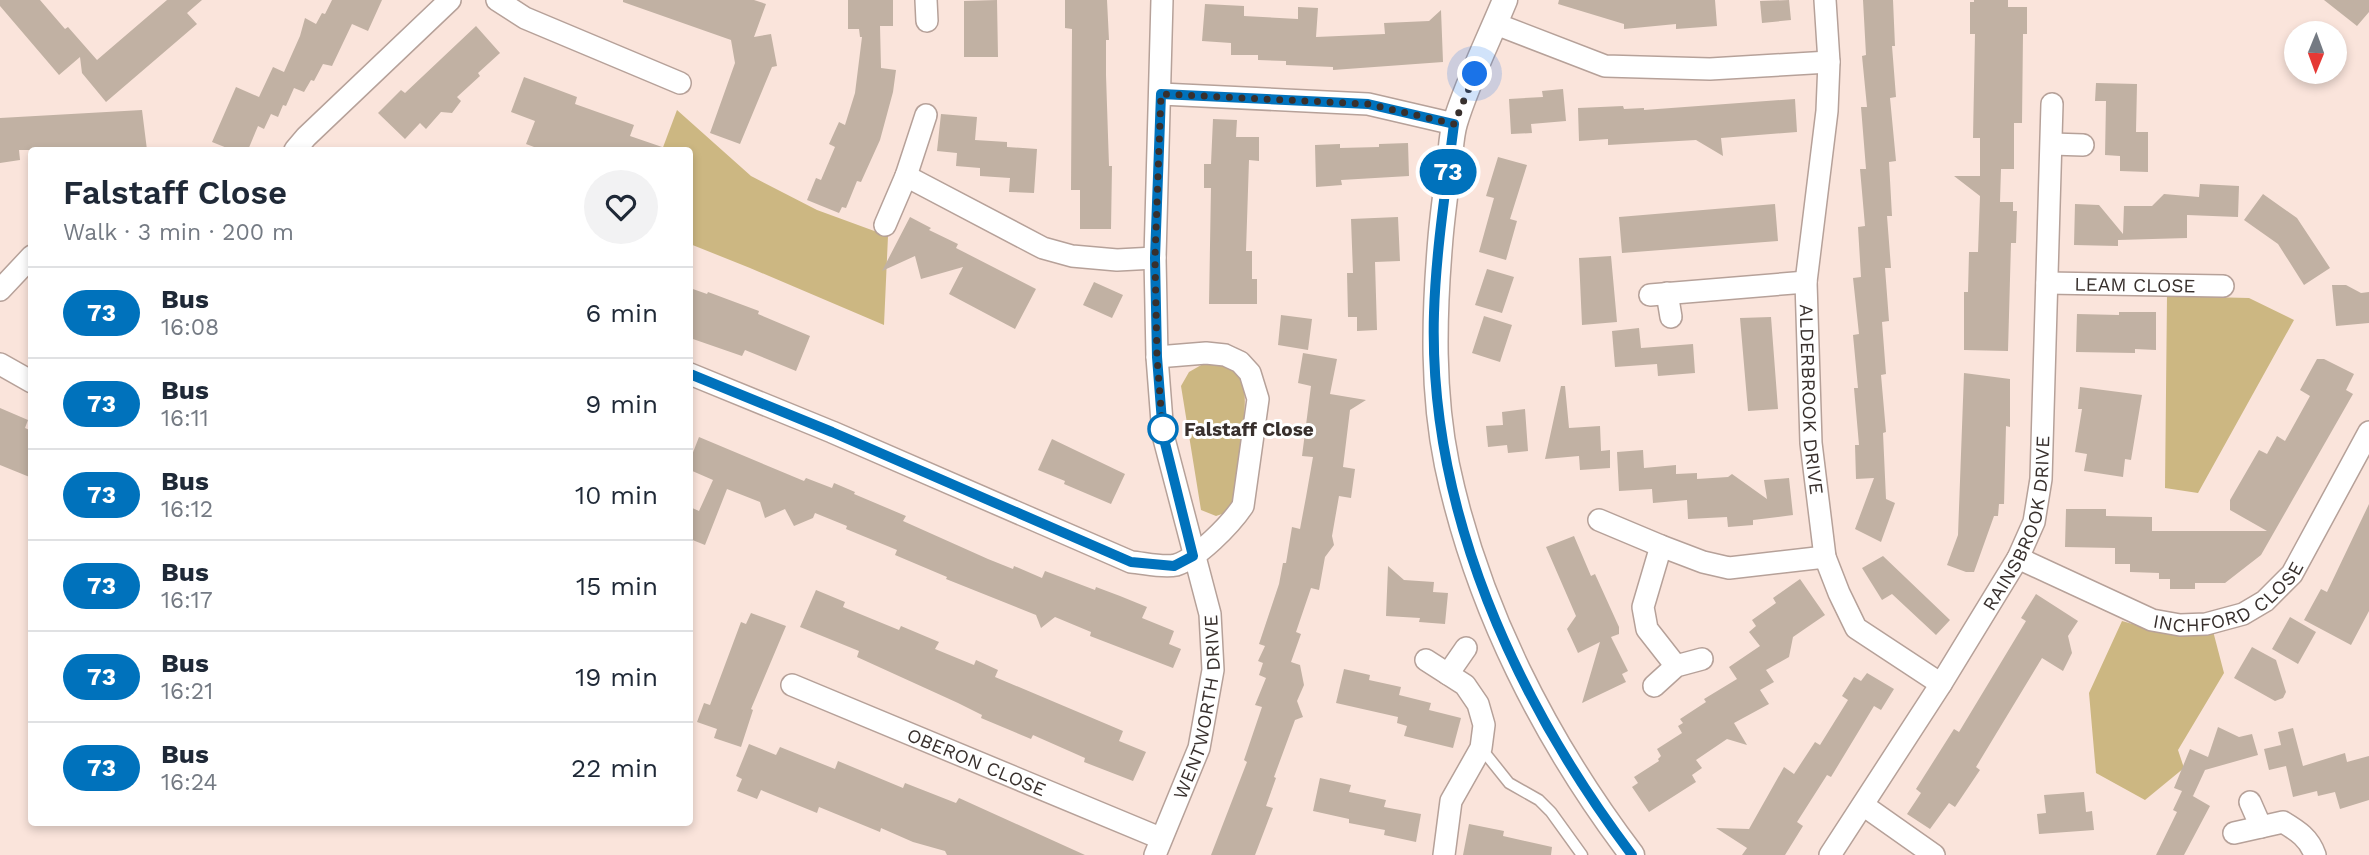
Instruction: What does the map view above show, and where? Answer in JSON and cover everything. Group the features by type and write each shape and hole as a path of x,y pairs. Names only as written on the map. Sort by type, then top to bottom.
{"street":[{"path":"298,147 450,0"},
{"path":"497,0 525,18 680,83"},
{"name":"WENTWORTH DRIVE","path":"1158,847 1199,748 1213,670 1210,614 1163,435 1157,357 1155,258 1162,0"},
{"path":"1505,0 1454,124 1441,225 1434,314 1437,385 1447,464 1479,578 1515,663 1553,738 1580,783 1632,855"},
{"name":"ALDERBROOK DRIVE","path":"1825,0 1829,62 1827,111 1806,282 1811,443 1825,557 1856,628 1941,684"},
{"path":"1496,24 1605,66 1710,69 1829,62"},
{"path":"1161,94 1368,104 1454,124"},
{"name":"RAINSBROOK DRIVE","path":"1830,855 1941,684 2018,558 2034,522 2041,479 2052,104"},
{"path":"885,225 906,176 926,115"},
{"path":"2052,144 2083,145"},
{"path":"906,176 1043,248 1072,256 1117,260 1155,258"},
{"path":"0,290 28,260"},
{"path":"1671,317 1659,294 1806,282"},
{"name":"LEAM CLOSE","path":"2047,283 2223,286"},
{"path":"693,380 832,432 1131,562 1174,566 1193,556 1234,518 1242,506 1258,399 1251,373 1240,362 1225,355 1206,353 1157,357"},
{"path":"0,364 28,381"},
{"name":"INCHFORD CLOSE","path":"2018,558 2152,620 2180,625 2206,624 2243,614 2265,601 2292,574 2369,432"},
{"path":"1599,520 1703,562 1729,568 1825,557"},
{"path":"1661,546 1643,607 1647,629 1676,666"},
{"path":"1448,674 1466,648"},
{"path":"1654,686 1676,666 1702,659"},
{"path":"1426,660 1465,685 1478,704 1484,725 1481,748 1451,801 1444,855"},
{"name":"OBERON CLOSE","path":"792,685 1158,847"},
{"path":"2250,802 2261,827"},
{"path":"1863,805 1934,855"},
{"path":"2234,833 2283,822 2301,832 2315,855"}],"lane":[{"path":"1481,748 1509,783 1539,800 1551,812 1582,855"}],"shaded area":[{"path":"677,110 751,176 817,210 888,236 884,325 693,245 693,147 663,147"},
{"path":"2167,296 2249,298 2294,320 2198,493 2165,488"},
{"path":"1203,364 1224,365 1234,369 1244,387 1244,418 1233,501 1225,513 1216,516 1201,510 1181,386 1189,372"},
{"path":"2122,621 2150,629 2213,631 2224,673 2178,750 2184,768 2145,800 2096,773 2089,693"}],"building":[{"path":"0,0 40,0 97,60 167,0 202,0 187,13 197,24 106,102 82,73 80,57 59,75 0,6"},
{"path":"332,0 382,0 368,31 352,24 332,66 323,64 304,92 294,88 278,117 271,114 264,129 258,126 249,147 224,147 212,142 236,87 259,97 273,67 284,72 305,18 316,24 322,13 325,14"},
{"path":"623,0 754,0 766,4 754,37 771,34 777,66 772,67 740,144 710,133 735,63 731,40"},
{"path":"848,0 893,0 893,26 880,26 881,68 896,70 880,140 861,182 857,181 846,208 842,207 839,213 807,200 816,178 821,180 835,147 829,144 839,122 845,125 855,93 862,37 859,29 848,29"},
{"path":"997,0 998,57 964,57 964,1"},
{"path":"1065,0 1107,0 1109,40 1106,40 1106,75 1109,166 1112,166 1111,229 1080,229 1080,190 1071,190 1072,29 1065,28"},
{"path":"1559,0 1715,0 1717,26 1676,29 1676,24 1624,29 1624,24 1558,4"},
{"path":"1789,0 1791,20 1762,23 1760,1"},
{"path":"1863,0 1893,0 1895,46 1892,46 1896,97 1890,98 1896,161 1889,162 1892,216 1887,216 1891,268 1885,268 1889,321 1882,322 1886,374 1881,375 1886,432 1883,433 1886,499 1895,503 1881,542 1855,529 1874,478 1856,479 1855,445 1859,445 1854,388 1858,388 1853,335 1859,334 1853,278 1861,277 1858,227 1865,226 1860,169 1866,169 1861,107 1867,107 1862,56 1866,55"},
{"path":"2008,0 2008,7 2027,7 2027,34 2023,34 2022,123 2014,123 2014,169 2001,169 2000,202 2013,202 2013,211 2017,211 2016,243 2011,243 2008,351 1964,350 1964,292 1968,292 1969,252 1978,252 1980,196 1954,176 1980,176 1980,138 1973,138 1975,34 1970,34 1970,2"},
{"path":"2324,0 2369,0 2369,12 2357,26"},
{"path":"1205,4 1244,6 1244,16 1298,19 1298,7 1318,8 1316,37 1385,34 1384,23 1429,21 1441,10 1443,62 1333,70 1333,67 1286,65 1286,61 1258,60 1258,55 1231,55 1231,43 1202,41"},
{"path":"476,26 500,53 457,97 461,101 452,113 441,112 426,129 420,123 405,139 378,113 401,90 405,93"},
{"path":"524,77 577,97 575,104 634,125 630,136 662,147 534,147 526,144 535,121 511,112"},
{"path":"2096,83 2137,84 2136,132 2148,132 2148,172 2120,171 2120,156 2105,155 2106,101 2095,101"},
{"path":"1563,89 1566,121 1531,124 1532,133 1511,134 1509,99 1543,97 1542,91"},
{"path":"1795,99 1797,132 1721,138 1723,156 1696,140 1608,145 1608,139 1579,141 1578,108 1623,106 1624,109 1644,110"},
{"path":"142,110 147,147 28,147 28,150 19,150 20,160 0,163 0,118"},
{"path":"941,114 977,117 975,140 1007,142 1007,147 1037,149 1034,193 1009,192 1010,178 980,176 980,168 956,166 957,153 937,151"},
{"path":"1213,119 1237,120 1236,137 1259,137 1259,161 1249,160 1246,251 1252,251 1252,279 1257,279 1257,304 1209,304 1211,188 1204,188 1204,164 1211,164"},
{"path":"1408,143 1409,176 1341,180 1342,185 1316,187 1315,145 1340,144 1340,148"},
{"path":"1498,157 1527,165 1510,219 1517,221 1506,260 1479,252 1494,198 1486,196"},
{"path":"2200,184 2239,186 2238,217 2187,215 2187,238 2118,240 2118,246 2074,245 2075,204 2099,205 2123,234 2124,206 2152,206 2164,194 2199,197"},
{"path":"2263,194 2297,218 2330,268 2304,285 2278,244 2244,220"},
{"path":"1775,204 1778,241 1622,253 1619,217"},
{"path":"910,217 958,244 956,248 1036,289 1015,329 949,294 963,267 921,279 915,256 882,271"},
{"path":"1398,217 1400,261 1375,262 1377,330 1357,331 1357,317 1348,317 1347,273 1353,273 1351,219"},
{"path":"1611,256 1617,322 1582,325 1579,258"},
{"path":"1487,269 1514,277 1502,313 1475,305"},
{"path":"1094,282 1123,295 1112,318 1083,305"},
{"path":"2332,285 2346,285 2361,293 2369,292 2369,323 2336,326"},
{"path":"693,289 759,311 758,314 810,336 796,371 745,350 742,356 693,339"},
{"path":"2119,312 2156,312 2156,350 2135,349 2135,353 2076,352 2077,314 2119,315"},
{"path":"1281,315 1312,319 1308,350 1278,345"},
{"path":"1484,316 1512,325 1500,362 1472,353"},
{"path":"1771,317 1778,409 1748,411 1740,318"},
{"path":"1639,328 1641,348 1693,344 1695,373 1658,376 1657,364 1615,367 1612,331"},
{"path":"1303,353 1337,359 1330,394 1366,400 1350,410 1343,467 1355,469 1351,498 1339,496 1332,536 1334,545 1325,557 1319,590 1311,588 1296,632 1301,634 1291,662 1300,665 1304,685 1297,701 1303,717 1295,720 1274,777 1276,778 1266,806 1273,808 1255,855 1211,855 1247,762 1244,760 1262,707 1255,705 1266,678 1259,675 1263,663 1258,661 1265,646 1259,644 1279,584 1283,563 1286,563 1292,527 1300,529 1306,497 1313,457 1302,456 1311,386 1298,383"},
{"path":"2317,359 2324,359 2354,374 2346,390 2353,394 2261,555 2225,583 2195,583 2195,589 2170,589 2170,579 2159,579 2159,573 2130,572 2130,564 2115,564 2115,548 2065,547 2066,509 2106,509 2106,516 2152,517 2152,531 2267,531 2230,510 2230,500 2259,450 2267,454 2277,436 2285,441 2310,396 2300,390"},
{"path":"1964,373 2010,379 2010,427 2006,426 2004,504 1999,504 1998,516 1994,516 1974,572 1947,565 1958,535"},
{"path":"1561,386 1565,386 1569,428 1600,426 1601,451 1610,450 1610,468 1580,470 1579,456 1545,459"},
{"path":"2080,387 2142,395 2131,460 2125,459 2123,477 2084,471 2087,454 2075,452 2082,409 2078,409"},
{"path":"0,408 28,420 25,428 28,429 28,476 0,465"},
{"path":"1525,409 1528,451 1508,453 1507,445 1488,447 1486,426 1503,425 1502,412"},
{"path":"699,437 804,481 806,478 832,488 834,483 906,516 903,521 1013,569 1014,566 1042,578 1045,571 1147,607 1142,618 1174,631 1169,644 1181,649 1173,668 1090,636 1091,632 1055,617 1041,628 1036,615 946,579 947,577 895,555 897,550 815,513 813,518 794,526 785,509 765,518 760,502 727,489 705,545 693,540 693,508 699,511 713,480 693,471 693,452"},
{"path":"1052,439 1125,474 1111,504 1038,470"},
{"path":"1643,450 1644,468 1676,465 1676,474 1697,473 1697,479 1728,477 1732,474 1767,499 1764,480 1789,478 1793,515 1753,520 1753,525 1728,527 1727,517 1688,519 1687,500 1653,503 1652,489 1619,491 1617,452"},
{"path":"2369,504 2369,611 2351,645 2304,620 2321,589 2327,592"},
{"path":"1574,536 1591,576 1595,574 1619,627 1619,634 1611,637 1628,671 1622,674 1626,682 1582,703 1600,642 1578,653 1567,629 1576,616 1546,547"},
{"path":"1883,556 1950,620 1936,635 1892,594 1882,600 1862,568"},
{"path":"1388,566 1404,580 1434,582 1433,592 1448,593 1445,624 1419,622 1420,618 1386,616"},
{"path":"1800,579 1825,615 1793,637 1789,657 1766,670 1774,682 1760,690 1769,704 1734,723 1747,745 1727,739 1696,760 1702,768 1692,775 1696,782 1649,812 1632,787 1638,783 1634,777 1659,761 1661,756 1657,749 1682,733 1678,726 1683,723 1680,719 1706,702 1704,699 1737,679 1729,667 1760,646 1749,632 1756,626 1752,620 1776,603 1773,598"},
{"path":"816,590 845,602 843,607 899,630 901,626 939,642 935,649 974,665 976,660 998,670 995,677 1123,731 1119,741 1146,752 1133,781 1084,762 1085,758 1033,735 1031,739 981,718 982,715 958,703 857,657 859,651 800,627"},
{"path":"2036,594 2078,621 2068,636 2072,653 2063,671 2042,658 1976,767 1980,770 1955,807 1949,803 1930,829 1907,814 1921,793 1916,789 1954,729 1959,732 2026,621 2021,618"},
{"path":"751,613 786,626 751,709 753,710 741,747 714,738 717,729 697,722 704,703 710,705 741,622 746,624"},
{"path":"2290,617 2316,632 2298,664 2272,649"},
{"path":"2252,647 2276,660 2286,692 2283,698 2275,701 2234,678"},
{"path":"1344,669 1370,675 1369,680 1401,687 1399,695 1431,703 1429,710 1461,718 1453,748 1404,736 1407,726 1397,723 1398,717 1336,703"},
{"path":"1867,673 1894,689 1881,710 1874,706 1831,777 1827,775 1797,822 1803,826 1785,855 1742,855 1747,848 1716,828 1749,829 1784,767 1794,774 1815,742 1820,745 1848,700 1842,696 1854,677 1861,681"},
{"path":"2218,727 2239,737 2252,734 2258,755 2205,770 2193,796 2191,795 2210,806 2184,855 2156,855 2177,812 2173,810 2182,791 2174,788 2190,749 2208,757"},
{"path":"2293,728 2303,766 2345,753 2347,762 2369,756 2369,800 2340,809 2335,792 2318,796 2317,791 2293,797 2286,766 2269,770 2264,749 2281,745 2278,732"},
{"path":"749,744 776,755 780,747 835,769 838,761 903,788 905,783 956,803 959,798 1085,855 947,855 945,851 913,842 881,828 880,832 819,807 817,813 761,790 757,799 737,791 742,779 736,776"},
{"path":"1320,778 1351,785 1349,792 1386,800 1384,807 1421,814 1416,842 1384,835 1385,830 1349,823 1349,819 1313,811"},
{"path":"2084,792 2086,812 2092,811 2094,830 2039,834 2037,814 2046,813 2044,795"},
{"path":"1469,824 1504,831 1503,836 1552,847 1551,855 1463,855"}],"bus line":[{"name":"73","path":"693,375 832,432 1131,562 1174,566 1193,556 1163,435 1157,357 1155,258 1161,94 1368,104 1454,124 1441,225 1434,314 1437,385 1447,464 1479,578 1515,663 1553,738 1580,783 1632,855"}],"place":[{"name":"Falstaff Close","path":"1163,429"}],"route":[{"path":"1163,429 1163,435 1157,357 1155,258 1161,94 1368,104 1454,124 1475,74"}]}
